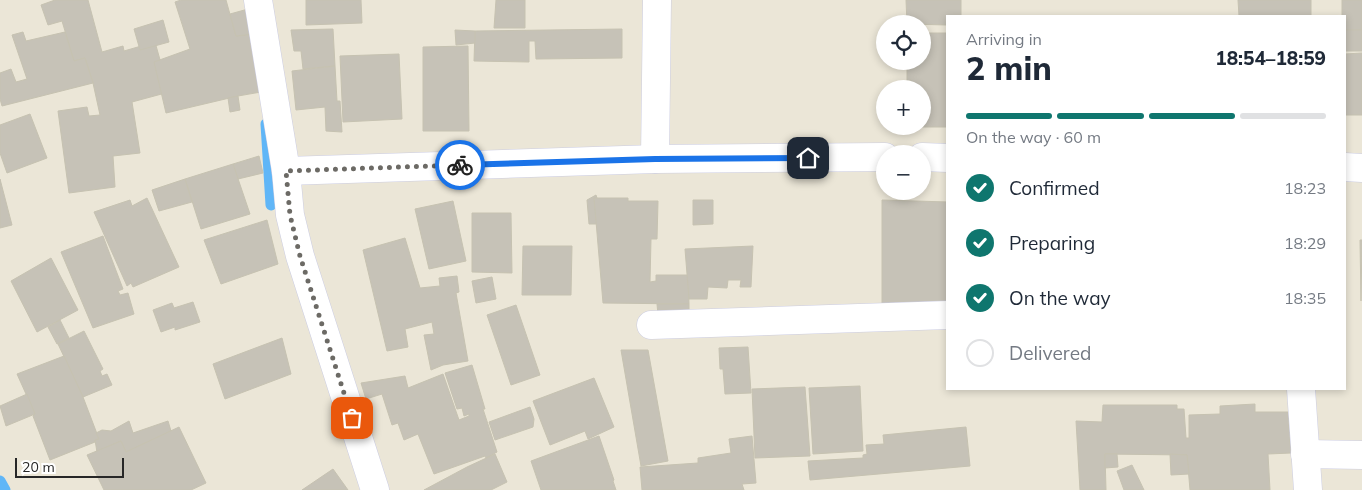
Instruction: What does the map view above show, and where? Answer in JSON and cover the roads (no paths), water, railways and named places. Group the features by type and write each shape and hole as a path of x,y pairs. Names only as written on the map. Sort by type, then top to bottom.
{"street":[{"path":"258,0 286,171 290,215 300,256 375,490"},
{"path":"655,159 656,0"},
{"path":"286,171 655,159 876,157"},
{"path":"931,157 946,158"},
{"path":"1346,167 1362,168"},
{"path":"651,325 946,315"},
{"path":"1301,390 1308,490"},
{"path":"1306,454 1362,455"}],"waterway":[{"path":"266,124 271,205"},
{"path":"0,481 5,490"}]}
